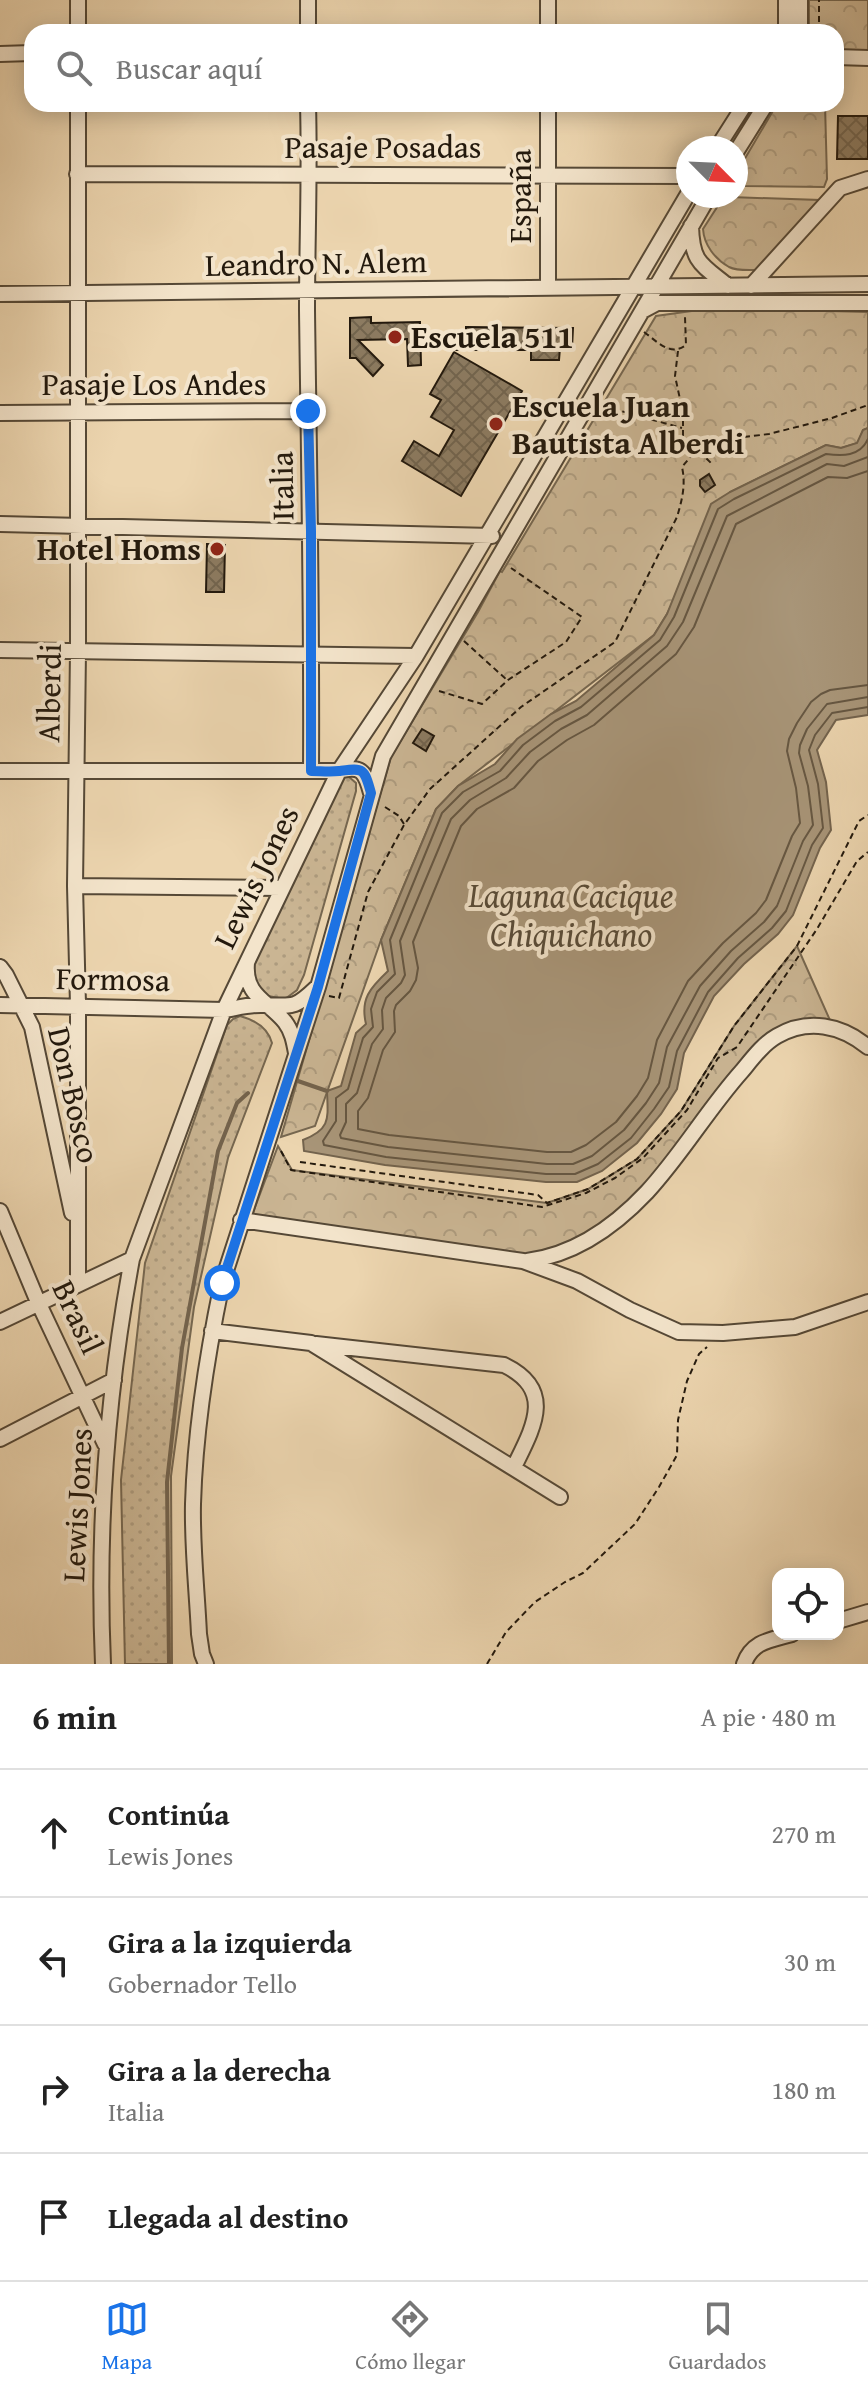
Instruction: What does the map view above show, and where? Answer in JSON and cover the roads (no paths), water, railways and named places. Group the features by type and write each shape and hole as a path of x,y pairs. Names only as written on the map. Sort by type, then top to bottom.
{"street":[{"path":"78,0 78,24"},
{"path":"308,0 308,24"},
{"path":"548,0 548,24"},
{"path":"786,0 786,24"},
{"path":"800,0 800,24"},
{"path":"0,54 24,53"},
{"path":"844,57 868,58"},
{"name":"Alberdi","path":"78,112 75,886 78,1284"},
{"name":"Italia","path":"308,112 311,771"},
{"name":"España","path":"548,112 548,288"},
{"path":"725,136 740,112"},
{"path":"746,136 761,112"},
{"name":"Pasaje Posadas","path":"77,174 676,176"},
{"path":"751,286 840,188 868,179"},
{"name":"Lewis Jones","path":"103,1664 101,1523 106,1447 132,1259 224,1010 339,771 416,656 680,208"},
{"path":"206,1664 199,1634 193,1507 195,1464 212,1331 222,1283 241,1220 321,991 383,756 702,208"},
{"path":"691,225 691,248 696,259 728,286"},
{"path":"751,286 868,284"},
{"name":"Leandro N. Alem","path":"0,294 751,286"},
{"path":"641,311 657,303 868,303"},
{"name":"Pasaje Los Andes","path":"0,413 308,411"},
{"path":"0,524 486,535 508,539"},
{"path":"0,650 416,656"},
{"path":"0,771 339,771 351,768 362,771 374,798"},
{"path":"75,886 282,888"},
{"path":"247,959 246,975 252,989 264,1005 285,1023 297,1056"},
{"name":"Don Bosco","path":"2,971 32,1027 78,1240"},
{"name":"Formosa","path":"0,1005 224,1010 264,1005 291,1007 321,991"},
{"path":"523,1261 549,1258 575,1247 623,1214 646,1193 727,1087 775,1037 795,1028 815,1025 833,1027 851,1034 868,1047"},
{"name":"Brasil","path":"0,1211 38,1302 106,1447"},
{"path":"241,1220 523,1261 577,1281 679,1332 723,1333 795,1327 868,1302"},
{"path":"0,1322 132,1259"},
{"path":"212,1331 504,1365 528,1382 536,1399 536,1416 514,1467"},
{"path":"311,1343 560,1497"},
{"path":"0,1439 114,1380"},
{"path":"844,1619 868,1612"},
{"path":"744,1663 749,1651 773,1640"}],"water":[{"name":"Laguna Cacique Chiquichano","path":"868,428 868,715 836,720 817,750 826,782 831,830 820,848 793,915 778,934 714,996 684,1053 677,1089 661,1114 637,1143 602,1171 577,1182 546,1182 385,1165 304,1151 303,1140 319,1132 326,1122 327,1091 341,1086 356,1033 366,1024 364,1008 368,994 388,971 381,940 436,809 458,786 495,764 517,739 551,714 576,701 654,635 667,614 711,504 826,445 841,448 857,443 863,430"}],"waterway":[{"path":"295,1080 327,1091"},
{"path":"169,1664 167,1482 182,1348 218,1151 237,1103 248,1093"}],"place":[{"name":"Escuela 511","path":"395,337"},
{"name":"Escuela Juan Bautista Alberdi","path":"496,424"},
{"name":"Hotel Homs","path":"217,549"}]}
